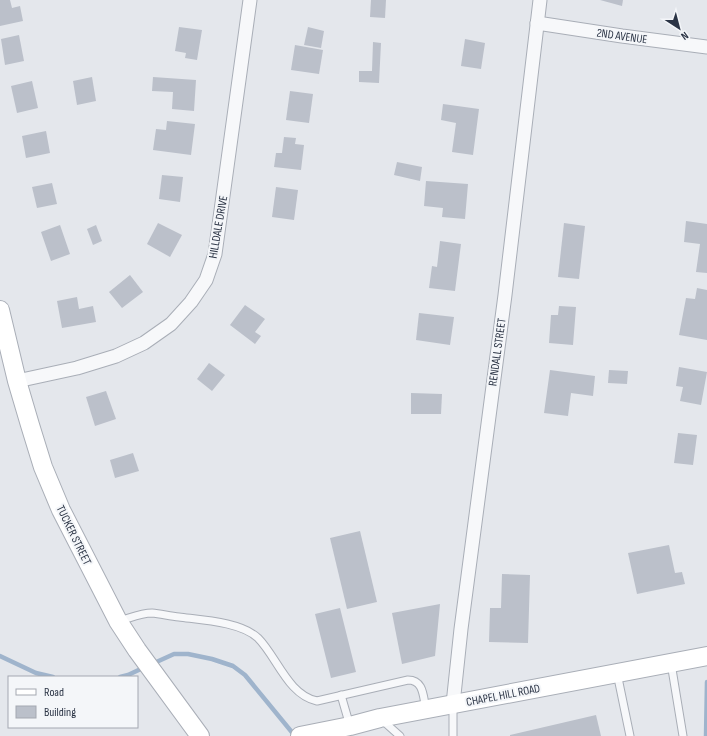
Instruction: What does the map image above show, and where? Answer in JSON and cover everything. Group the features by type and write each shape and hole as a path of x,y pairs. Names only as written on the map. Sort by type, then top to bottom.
{"street":[{"name":"HILLDALE DRIVE","path":"17,381 77,368 116,356 144,343 171,324 191,302 206,280 215,254 250,0"},
{"name":"RENDALL STREET","path":"453,704 461,629 505,295 540,0"},
{"name":"2ND AVENUE","path":"537,23 707,47"},
{"name":"TUCKER STREET","path":"0,310 17,381 43,467 61,510 118,621 159,681 200,736"},
{"name":"CHAPEL HILL ROAD","path":"308,735 380,718 707,656"}],"lane":[{"path":"118,621 152,613 223,622 250,632 258,638 284,674 302,695 309,699 317,701 408,680 414,680 421,688 426,709"},
{"path":"671,663 683,736"},
{"path":"617,673 630,736"},
{"path":"341,695 350,726"},
{"path":"453,704 453,736"},
{"path":"380,718 400,736"}],"building":[{"path":"0,0 10,0 12,8 20,6 23,21 0,26"},
{"path":"371,0 386,0 385,18 370,17"},
{"path":"600,0 623,0 622,6"},
{"path":"179,27 202,30 197,60 185,58 186,53 175,51"},
{"path":"308,27 324,31 321,48 304,45"},
{"path":"19,35 24,61 5,65 1,39"},
{"path":"465,39 485,43 481,69 461,66"},
{"path":"373,42 381,43 379,83 359,82 359,71 372,71"},
{"path":"295,45 323,50 319,74 291,70"},
{"path":"92,77 96,101 77,105 73,81"},
{"path":"153,77 196,80 194,111 172,109 173,92 152,91"},
{"path":"32,81 38,108 17,113 11,86"},
{"path":"290,91 313,94 309,123 286,120"},
{"path":"443,104 479,109 473,155 452,152 456,123 441,120"},
{"path":"167,121 195,124 191,155 153,150 156,129 166,130"},
{"path":"46,131 50,153 26,158 22,136"},
{"path":"284,137 296,138 295,144 304,145 301,170 274,167 276,153 282,153"},
{"path":"397,162 422,167 420,181 394,175"},
{"path":"162,175 183,177 180,202 159,199"},
{"path":"426,181 468,184 465,219 442,217 443,208 424,206"},
{"path":"52,183 57,204 37,208 32,187"},
{"path":"276,187 298,190 294,220 272,217"},
{"path":"686,221 707,224 707,273 696,272 700,244 684,242"},
{"path":"158,223 182,235 170,257 147,244"},
{"path":"564,223 585,226 579,279 558,277"},
{"path":"60,225 70,254 51,261 41,232"},
{"path":"96,225 102,241 93,245 87,229"},
{"path":"440,241 461,244 455,291 429,288 432,266 437,267"},
{"path":"130,275 143,292 122,308 109,292"},
{"path":"697,288 707,290 707,340 679,335 686,298 695,299"},
{"path":"77,297 79,309 93,306 96,322 62,328 57,301"},
{"path":"245,305 265,319 255,332 261,336 255,344 230,325"},
{"path":"559,306 576,307 573,345 549,343 551,315 558,315"},
{"path":"419,313 454,317 450,345 416,340"},
{"path":"209,363 225,375 212,391 197,379"},
{"path":"679,367 707,372 701,405 680,401 683,387 676,386"},
{"path":"550,370 595,376 593,396 571,393 568,416 544,413"},
{"path":"609,370 628,371 627,384 608,383"},
{"path":"106,391 116,419 95,426 86,397"},
{"path":"411,393 442,394 441,414 411,414"},
{"path":"678,433 697,435 693,465 674,463"},
{"path":"133,453 139,471 115,478 110,460"},
{"path":"360,531 377,602 347,609 330,538"},
{"path":"669,545 675,573 682,572 685,584 637,594 628,553"},
{"path":"502,574 530,575 528,643 489,642 490,608 501,608"},
{"path":"440,604 435,656 402,664 392,613"},
{"path":"340,608 356,672 331,678 315,614"},
{"path":"596,715 601,736 510,736 510,735"}],"waterway":[{"path":"152,664 174,654 188,654 212,659 233,666 245,675 295,736"},
{"path":"0,656 36,673 49,676"},
{"path":"124,676 145,667"},
{"path":"706,736 707,682"}]}
